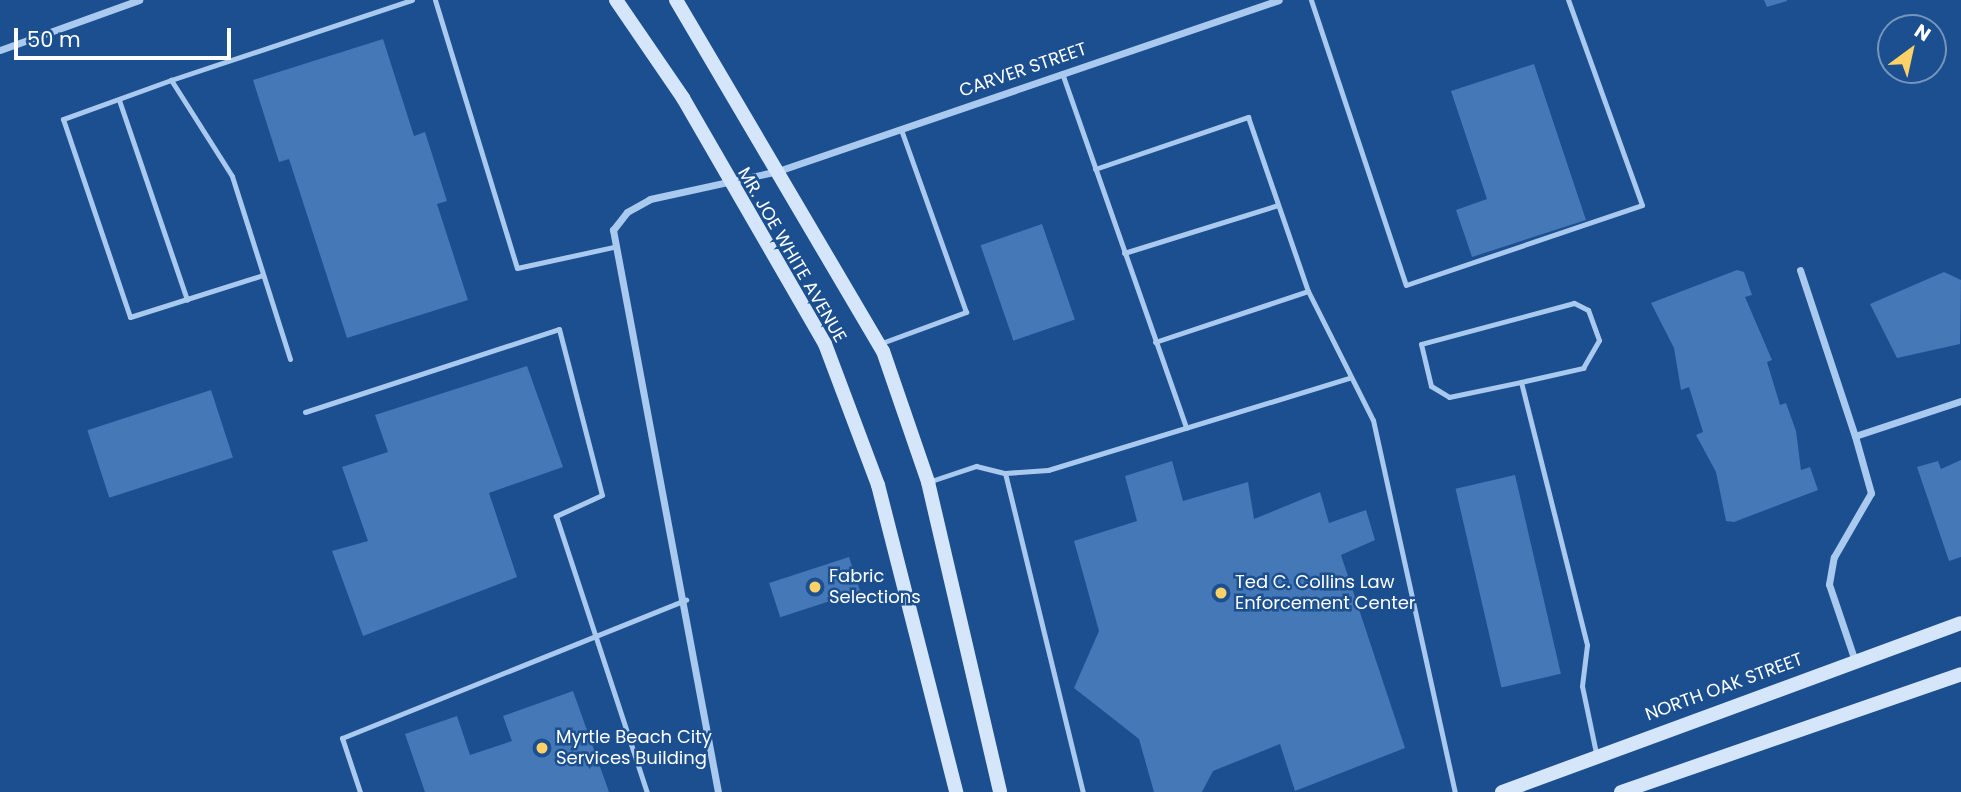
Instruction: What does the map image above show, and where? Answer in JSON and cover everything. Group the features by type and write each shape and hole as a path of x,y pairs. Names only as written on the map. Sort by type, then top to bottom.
{"main road":[{"name":"MR. JOE WHITE AVENUE","path":"616,0 683,98 725,181 825,344 878,485 956,792"},
{"name":"MR. JOE WHITE AVENUE","path":"676,0 879,344 928,482 1000,792"},
{"name":"NORTH OAK STREET","path":"1502,792 1596,753 1961,623"},
{"path":"1621,792 1961,674"}],"street":[{"path":"0,50 139,0"},
{"name":"CARVER STREET","path":"612,247 613,230 627,212 650,200 778,171 1279,0"},
{"path":"612,247 686,600 718,792"},
{"path":"1800,270 1871,493 1834,557 1829,584 1855,661"},
{"path":"1855,436 1961,401"}],"lane":[{"path":"263,275 130,317 63,119 412,0"},
{"path":"435,0 517,268 612,247"},
{"path":"1311,0 1406,285 1642,205 1569,0"},
{"path":"1062,73 1185,428"},
{"path":"171,80 232,176 290,359"},
{"path":"119,100 187,300"},
{"path":"1095,169 1248,117 1308,291 1349,378 1373,420 1455,792"},
{"path":"879,344 966,312 901,129"},
{"path":"1124,253 1278,205"},
{"path":"1155,342 1308,291"},
{"path":"1574,303 1588,310 1599,340 1583,368 1521,382 1448,397 1431,386 1421,344 1574,303"},
{"path":"305,412 559,329 602,495 556,516 599,635 646,792"},
{"path":"928,482 976,466 1005,473 1048,470 1349,378"},
{"path":"1521,382 1587,645 1582,686 1596,753"},
{"path":"1005,473 1083,792"},
{"path":"360,792 342,738 686,600"}],"building":[{"path":"1764,0 1787,0 1787,1 1767,7"},
{"path":"383,39 414,136 425,132 447,201 437,204 468,300 347,338 289,159 279,162 253,80"},
{"path":"1534,64 1586,220 1472,257 1456,210 1487,199 1451,91"},
{"path":"1042,224 1075,319 1013,341 981,245"},
{"path":"1737,270 1744,272 1752,295 1745,297 1772,360 1767,362 1780,405 1786,403 1796,431 1801,470 1810,467 1818,490 1734,522 1726,521 1716,472 1696,435 1703,432 1689,387 1681,390 1674,348 1651,303"},
{"path":"1944,272 1961,280 1960,344 1897,358 1870,304"},
{"path":"527,366 563,467 489,493 517,577 363,636 332,551 368,541 342,467 388,452 375,415"},
{"path":"211,390 233,458 109,498 87,430"},
{"path":"1961,460 1961,557 1949,561 1917,467 1938,461 1941,469"},
{"name":"Ted C. Collins Law Enforcement Center","path":"1172,461 1183,501 1248,482 1254,519 1320,492 1329,523 1366,510 1375,540 1341,555 1405,748 1295,791 1280,744 1213,771 1202,792 1154,792 1139,739 1074,688 1099,631 1074,541 1137,521 1125,476"},
{"path":"1515,475 1561,674 1501,687 1456,489"},
{"name":"Fabric Selections","path":"849,557 860,591 780,617 769,583"},
{"name":"Myrtle Beach City Services Building","path":"573,691 609,792 425,792 405,734 457,716 470,755 512,741 503,716"}],"place":[{"name":"Fabric Selections","path":"815,587"},
{"name":"Ted C. Collins Law Enforcement Center","path":"1221,593"},
{"name":"Myrtle Beach City Services Building","path":"542,748"}]}
